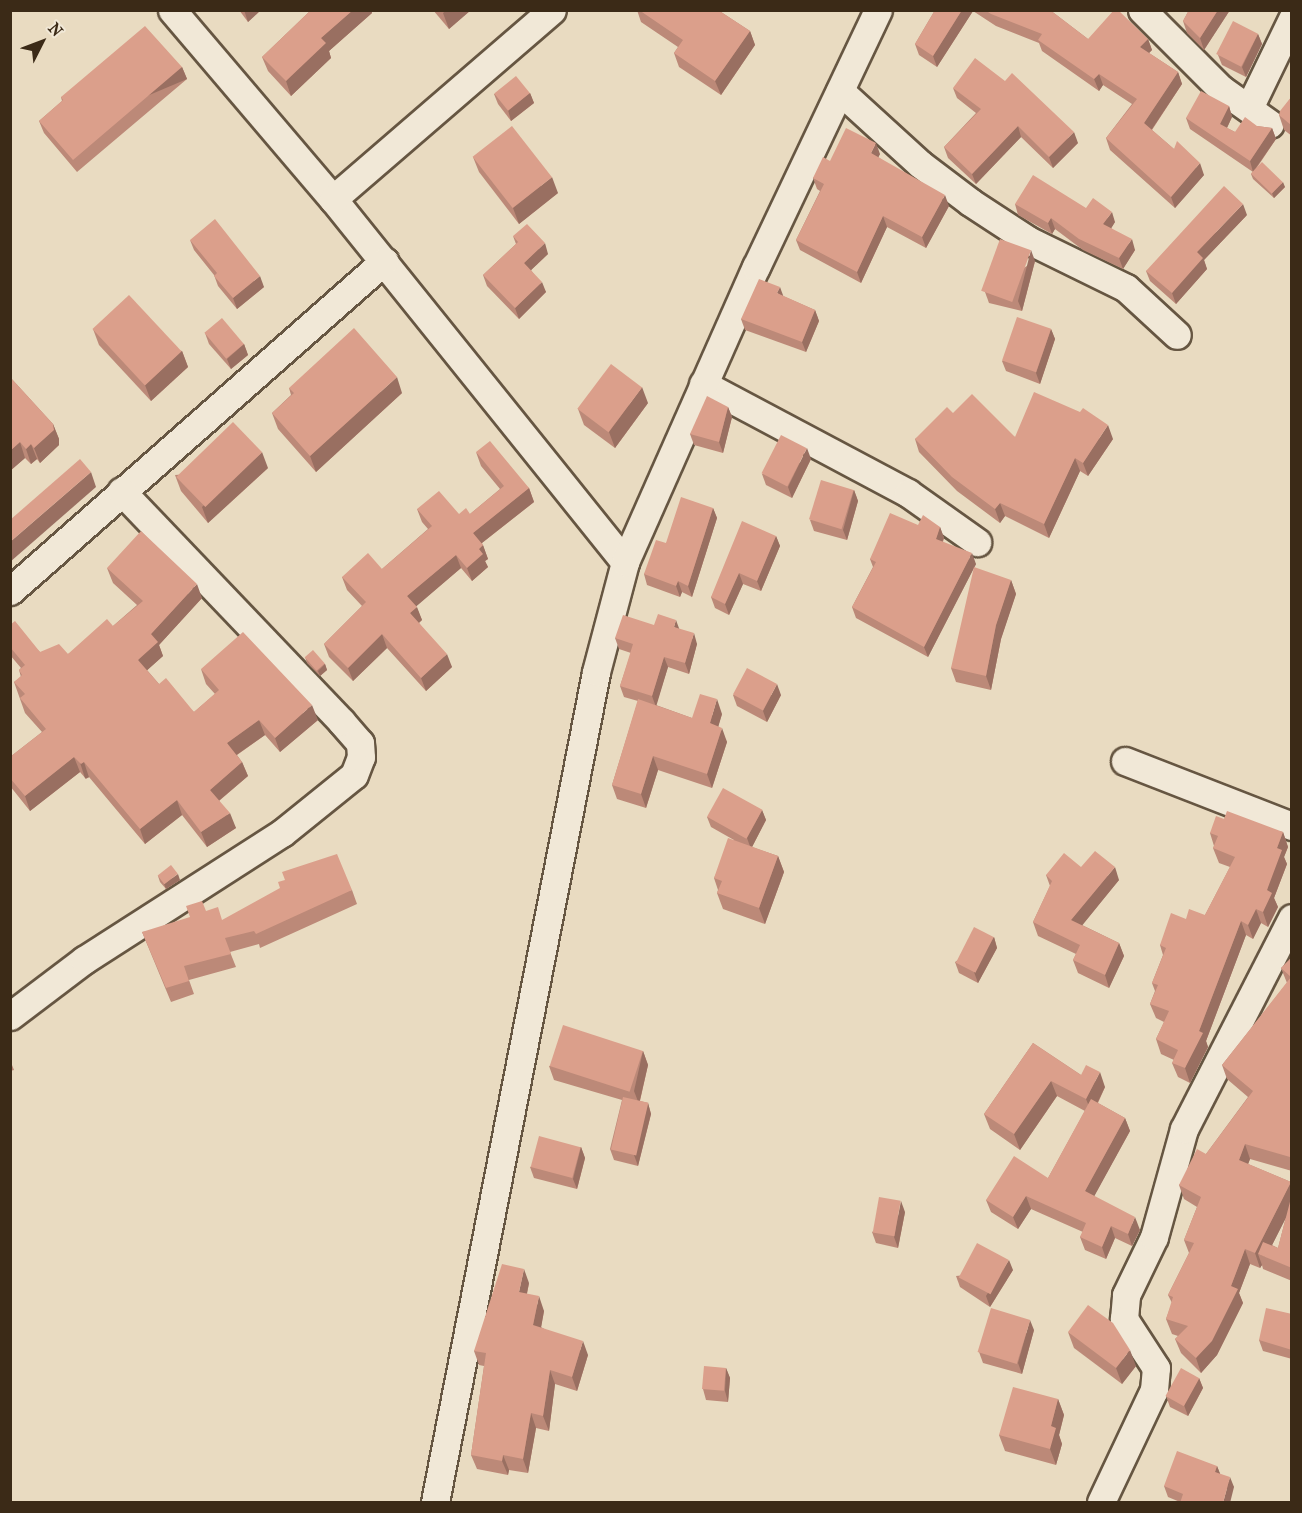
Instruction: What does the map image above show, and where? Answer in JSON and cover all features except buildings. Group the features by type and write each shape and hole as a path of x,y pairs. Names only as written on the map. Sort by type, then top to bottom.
{"street":[{"path":"172,10 384,261 625,562"},
{"path":"333,199 552,10"},
{"path":"435,1503 596,672 625,562 703,384 878,10"},
{"path":"1142,10 1221,89 1259,116 1292,19"},
{"path":"840,91 920,164 970,202 1028,240 1126,288 1177,335"},
{"path":"10,591 384,261"},
{"path":"703,384 908,493 977,542"},
{"path":"10,1016 84,960 282,833 354,775 361,757 360,743 342,721 122,491"},
{"path":"1125,761 1292,826"},
{"path":"1101,1503 1154,1390 1156,1368 1124,1319 1126,1295 1154,1237 1184,1129 1292,918"}]}
